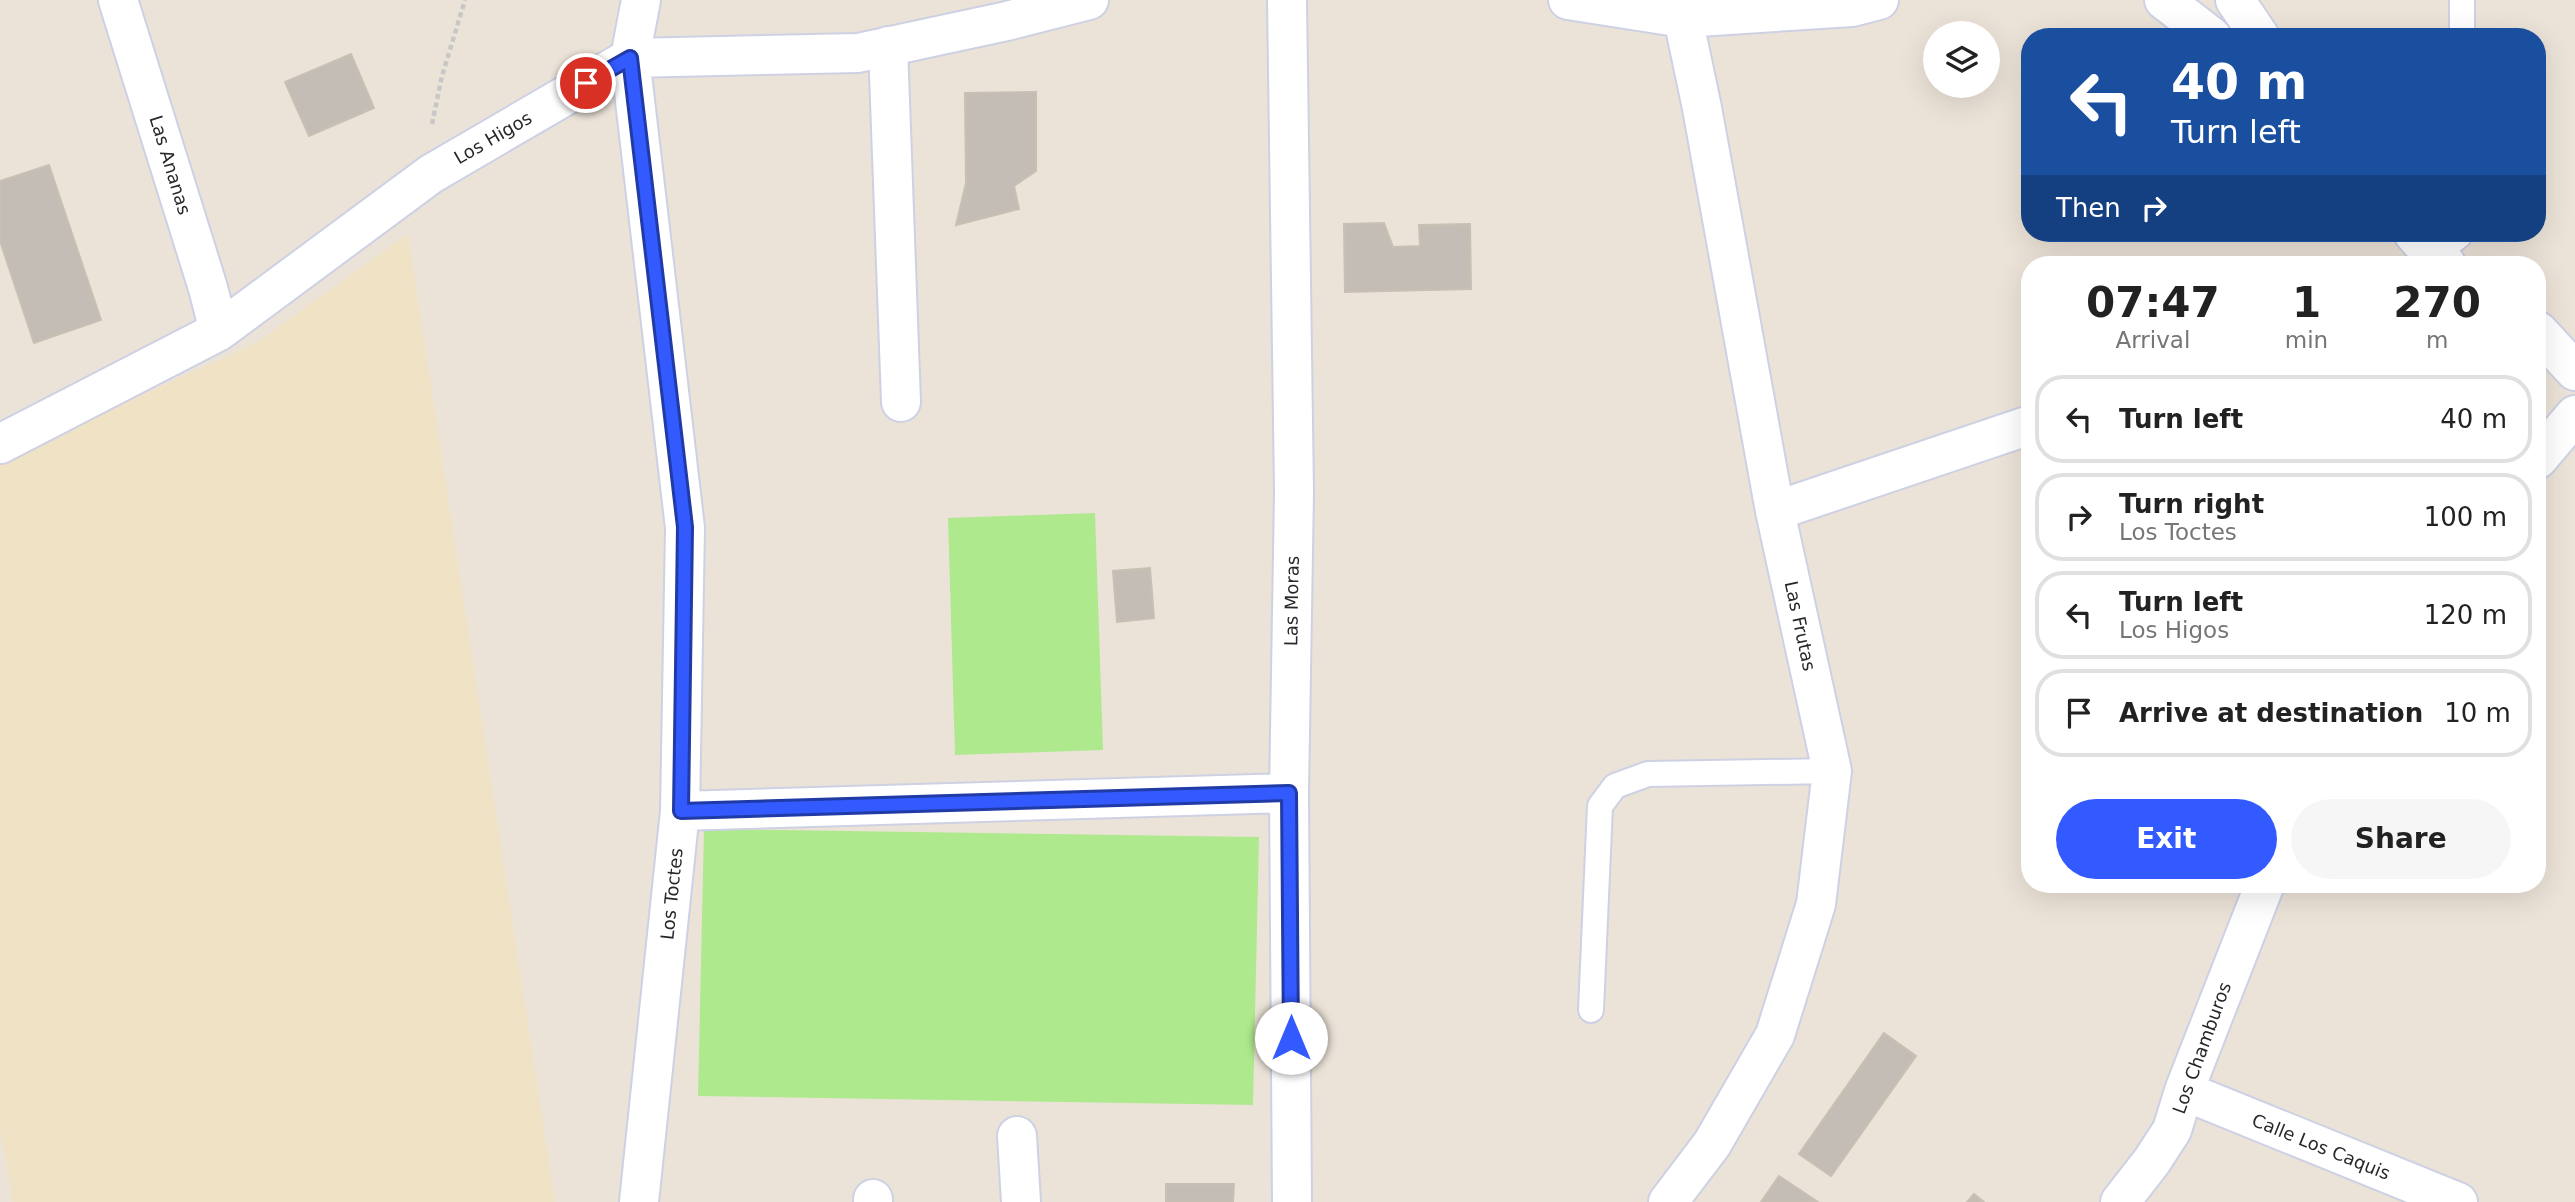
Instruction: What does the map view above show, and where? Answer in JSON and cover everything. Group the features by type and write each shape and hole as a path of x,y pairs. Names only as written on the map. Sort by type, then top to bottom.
{"street":[{"name":"Las Ananas","path":"118,0 219,331"},
{"name":"Los Toctes","path":"639,1202 681,811 685,527 630,58 642,0"},
{"name":"Los Higos","path":"0,444 219,331 431,174 630,58 858,53 1002,10 1089,0"},
{"name":"Las Moras","path":"1287,0 1294,492 1289,793 1292,1202"},
{"path":"1568,0 1683,18 1852,7 1879,0"},
{"path":"2164,0 2200,28"},
{"path":"2235,0 2254,28"},
{"name":"Las Frutas","path":"1668,1202 1712,1144 1775,1035 1816,904 1832,771 1775,511 1702,108 1683,18"},
{"path":"888,46 901,402"},
{"path":"2546,340 2575,371"},
{"path":"2546,449 2575,415"},
{"path":"1775,511 2021,428"},
{"path":"681,811 1289,793"},
{"name":"Los Chamburos","path":"2120,1202 2152,1161 2172,1129 2184,1091 2261,893"},
{"name":"Calle Los Caquis","path":"2184,1091 2458,1202"},
{"path":"1017,1136 1021,1202"}],"lane":[{"path":"2462,0 2462,28"},
{"path":"1591,1010 1600,806 1615,786 1648,774 1832,771"}],"path":[{"path":"431,174 431,128 442,76 465,0"}],"shaded area":[{"path":"408,234 555,1202 13,1202 0,1129 0,460 256,343"}],"green space":[{"path":"1095,513 1103,750 955,755 948,518"},
{"path":"704,829 1259,837 1253,1105 698,1096"}],"building":[{"path":"351,54 374,108 309,136 285,82"},
{"path":"1036,92 1036,171 1014,186 1019,209 956,225 966,183 965,93"},
{"path":"49,165 101,320 34,343 0,241 0,181"},
{"path":"1384,223 1393,247 1420,246 1419,225 1470,224 1471,289 1345,292 1344,224"},
{"path":"1150,568 1154,618 1117,622 1113,571"},
{"path":"1884,1033 1916,1056 1831,1176 1799,1154"},
{"path":"1779,1176 1818,1202 1761,1202"},
{"path":"1166,1184 1234,1184 1233,1202 1166,1202"},
{"path":"1974,1194 1984,1202 1967,1202"}],"route":[{"path":"586,83 630,58 685,527 681,811 1289,793 1291,1038"}]}
